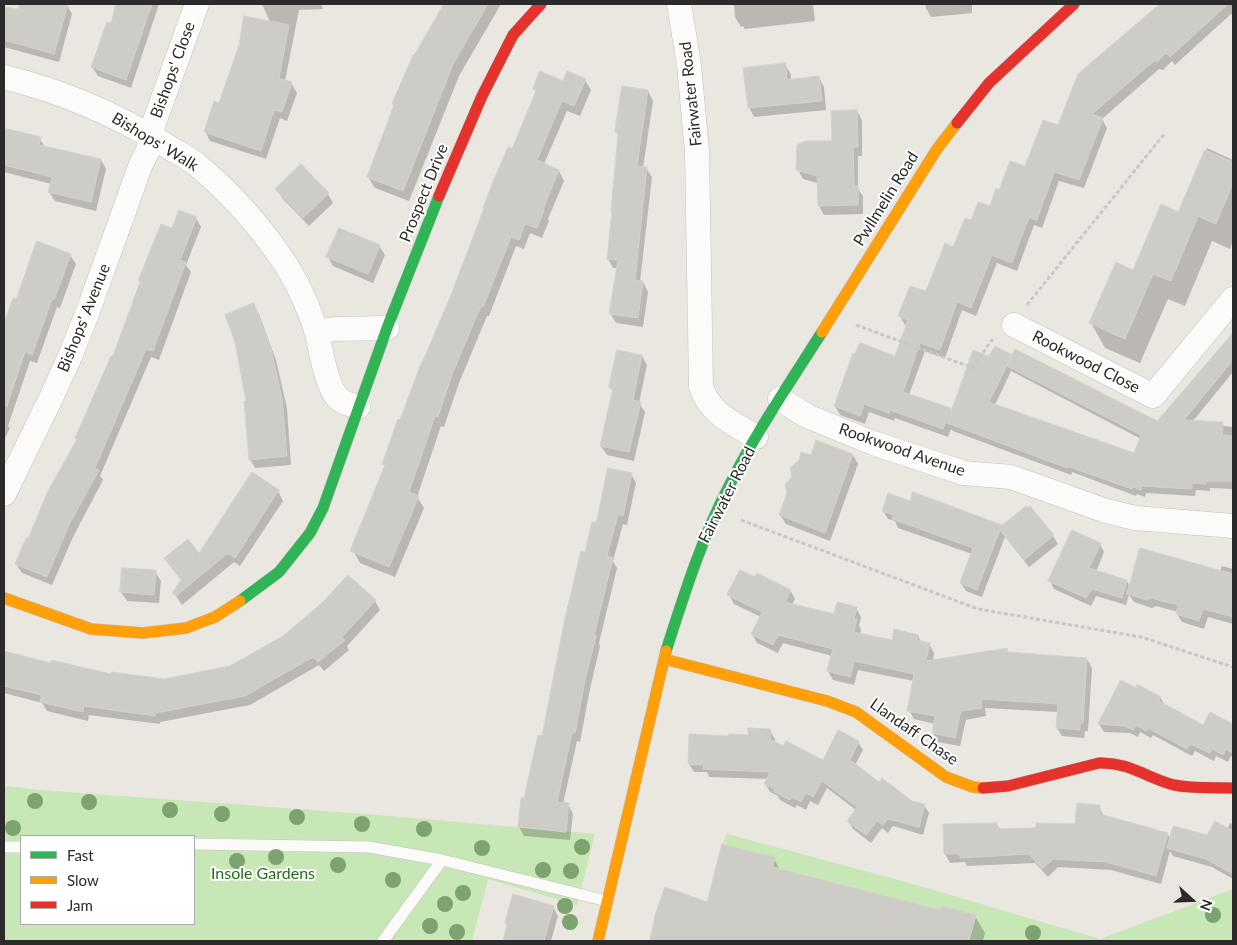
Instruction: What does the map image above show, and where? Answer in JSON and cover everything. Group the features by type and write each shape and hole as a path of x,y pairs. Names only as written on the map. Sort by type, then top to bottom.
{"street":[{"name":"Bishops' Close","path":"151,136 154,123 198,4"},
{"name":"Prospect Drive","path":"4,598 91,629 143,633 166,631 186,628 215,617 231,608 279,572 310,532 323,508 387,328 482,96 513,36 541,4"},
{"name":"Fairwater Road","path":"598,941 664,659 694,562 727,489 756,437 721,417 711,408 701,387 697,152 689,65 679,4"},
{"name":"Pwllmelin Road","path":"756,437 937,149 989,83 1066,6"},
{"name":"Bishops' Walk","path":"4,77 77,101 151,136 194,162 219,184 248,214 287,267 306,305 316,332 326,372 338,398 358,407"},
{"name":"Bishops' Avenue","path":"4,494 52,398 81,328 141,164 148,150 151,136"},
{"name":"Rookwood Close","path":"1014,325 1153,396 1233,299"},
{"path":"316,332 326,329 387,328"},
{"name":"Rookwood Avenue","path":"780,399 807,416 873,443 964,473 1011,476 1106,511 1136,518 1233,526"},
{"name":"Llandaff Chase","path":"664,659 827,701 856,712 946,777 973,787 1008,786 1099,763 1113,762 1130,766 1176,785 1233,788"}],"lane":[{"path":"195,844 370,847 442,860 607,901"},
{"path":"4,847 20,847"},
{"path":"383,941 442,860"}],"path":[{"path":"833,313 854,324 973,368 992,342 1014,325 1026,306 1165,133"},
{"path":"717,511 978,609 1141,637 1233,666"}],"green space":[{"name":"Insole Gardens","path":"4,786 595,834 577,905 488,879 472,941 4,941"},
{"path":"727,834 906,882 1100,939 1233,889 1233,941 969,941 976,915 942,906 940,910 773,867 774,857 722,844"}],"building":[{"path":"20,4 68,4 54,54 4,40 4,7 18,9"},
{"path":"116,4 152,4 126,80 91,67 107,22 111,23"},
{"path":"444,4 488,4 453,64 403,191 367,177 394,105 392,104 413,55"},
{"path":"1160,4 1228,4 1170,57 1166,53 1158,61 1154,61 1092,114 1103,118 1079,180 1054,172 1037,220 1029,217 1012,263 992,255 971,308 957,302 940,350 920,343 903,392 951,408 943,429 890,410 889,413 864,404 860,416 834,406 853,353 855,354 859,344 861,343 895,356 908,320 898,316 910,286 926,291 945,243 953,247 965,218 971,220 978,202 990,206 996,188 999,190 1010,161 1025,166 1043,120 1058,125 1078,74"},
{"path":"244,16 289,25 279,78 292,82 282,112 274,110 261,151 204,132 214,101 219,103 239,45"},
{"path":"786,63 787,80 819,76 822,101 748,108 743,68"},
{"path":"540,71 563,81 567,71 586,79 574,106 562,101 537,160 559,170 537,228 525,224 519,240 511,237 483,307 481,306 453,372 438,417 435,416 409,492 419,496 389,567 350,551 385,465 382,464 398,419 400,420 422,361 451,295 492,184 508,147 512,149 536,91 533,89"},
{"path":"622,86 648,90 637,166 647,167 635,280 643,281 638,318 609,314 618,260 607,259 618,133 615,132"},
{"path":"857,110 858,147 853,147 854,186 858,186 858,205 818,206 817,176 796,170 797,145 805,141 832,141 831,111"},
{"path":"4,128 41,137 39,145 101,159 91,202 48,192 52,177 4,165"},
{"path":"1205,150 1233,162 1233,183 1216,224 1198,216 1171,281 1153,274 1125,339 1089,323 1116,262 1133,270 1161,204 1178,212"},
{"path":"301,164 329,193 303,218 275,189"},
{"path":"179,210 197,217 180,260 186,262 153,351 146,349 95,468 99,470 69,525 47,577 15,564 26,538 28,539 47,493 77,439 75,438 111,356 113,356 140,282 138,281 161,224 172,228"},
{"path":"339,228 380,245 368,274 326,257"},
{"path":"37,241 71,254 54,300 52,299 32,355 25,352 7,406 4,405 4,323 13,298 16,299"},
{"path":"254,303 271,349 282,398 287,456 249,460 244,401 246,401 235,342 225,315"},
{"path":"1233,333 1233,360 1184,420 1223,422 1222,435 1233,436 1233,481 1206,481 1206,484 1192,483 1192,489 1142,486 1141,490 1133,487 1132,489 1067,466 1067,468 947,423 973,350 989,356 995,346 1012,355 989,402 1134,453 1141,435 1007,366 1015,349 1157,421"},
{"path":"617,350 642,355 633,400 641,402 629,452 600,446 613,388 609,387"},
{"path":"816,440 853,454 825,533 779,515 787,493 785,484 792,477 790,468 799,460 801,452 811,455"},
{"path":"608,468 632,473 623,516 618,515 607,556 613,558 594,635 596,636 575,733 572,733 557,802 569,803 566,832 518,827 521,798 524,798 538,735 542,736 565,618 581,551 585,552 592,522 596,523"},
{"path":"252,472 279,490 235,558 228,553 176,596 172,593 181,580 164,558 188,539 199,553"},
{"path":"913,492 1001,526 1026,506 1027,508 1030,506 1054,535 1024,560 1000,530 977,590 960,583 973,548 892,519 894,515 882,511 888,493 910,501"},
{"path":"1072,530 1101,543 1089,568 1127,580 1122,598 1092,589 1086,598 1048,581"},
{"path":"1140,548 1233,574 1233,617 1203,609 1199,621 1176,614 1178,605 1151,598 1147,600 1127,594"},
{"path":"122,568 156,570 154,595 120,592"},
{"path":"740,570 755,577 757,573 791,590 785,602 834,614 837,602 857,607 854,619 857,619 854,632 892,640 894,629 918,635 917,640 930,643 926,661 1007,648 1008,652 1087,658 1083,723 1080,723 1080,730 1056,728 1058,704 981,699 982,708 961,711 955,738 932,733 935,716 907,711 914,674 854,661 850,677 827,671 833,649 778,635 773,645 751,634 762,612 727,595"},
{"path":"348,575 376,600 342,637 345,640 318,662 313,657 245,696 155,713 155,716 84,706 83,712 40,702 42,695 4,686 4,651 50,663 51,660 111,674 112,672 164,679 230,666 283,636 323,602"},
{"path":"1121,680 1136,688 1137,684 1161,697 1159,701 1203,725 1210,712 1233,724 1233,753 1226,749 1223,755 1212,749 1210,753 1190,744 1187,749 1148,728 1146,731 1136,725 1133,730 1125,726 1098,724"},
{"path":"748,728 771,729 770,739 783,746 786,741 823,760 838,730 859,741 850,760 879,782 882,778 912,801 925,804 919,827 888,819 883,825 877,821 866,835 847,821 857,807 822,781 813,797 806,793 801,802 792,797 790,800 774,792 775,789 764,784 770,772 703,769 704,765 688,764 689,734 748,735"},
{"path":"1077,803 1100,805 1100,814 1168,833 1156,876 1106,862 1053,859 1042,869 1029,854 960,858 960,854 944,854 943,824 997,823 997,829 1036,828 1036,823 1075,824"},
{"path":"1215,821 1233,831 1233,874 1206,859 1167,848 1173,826 1207,835"},
{"path":"722,844 775,857 773,867 940,910 942,906 976,915 969,941 650,941 655,915 665,887 707,902"},
{"path":"513,894 554,906 544,941 503,941 507,924 505,923"}],"traffic: fast":[{"path":"240,601 279,572 310,533 323,508 387,328 439,196"},
{"path":"666,651 679,609 718,508 738,468 761,429 822,332"}],"traffic: slow":[{"path":"822,332 937,149 957,123"},
{"path":"4,598 91,629 143,633 186,628 215,617 240,601"},
{"path":"598,941 666,651"},
{"path":"664,659 827,701 856,712 946,777 973,787 983,788"}],"traffic: jam":[{"path":"439,196 482,96 513,35 541,4"},
{"path":"957,123 989,83 1074,4"},
{"path":"983,788 1008,786 1099,763 1120,765 1174,785 1233,788"}]}
